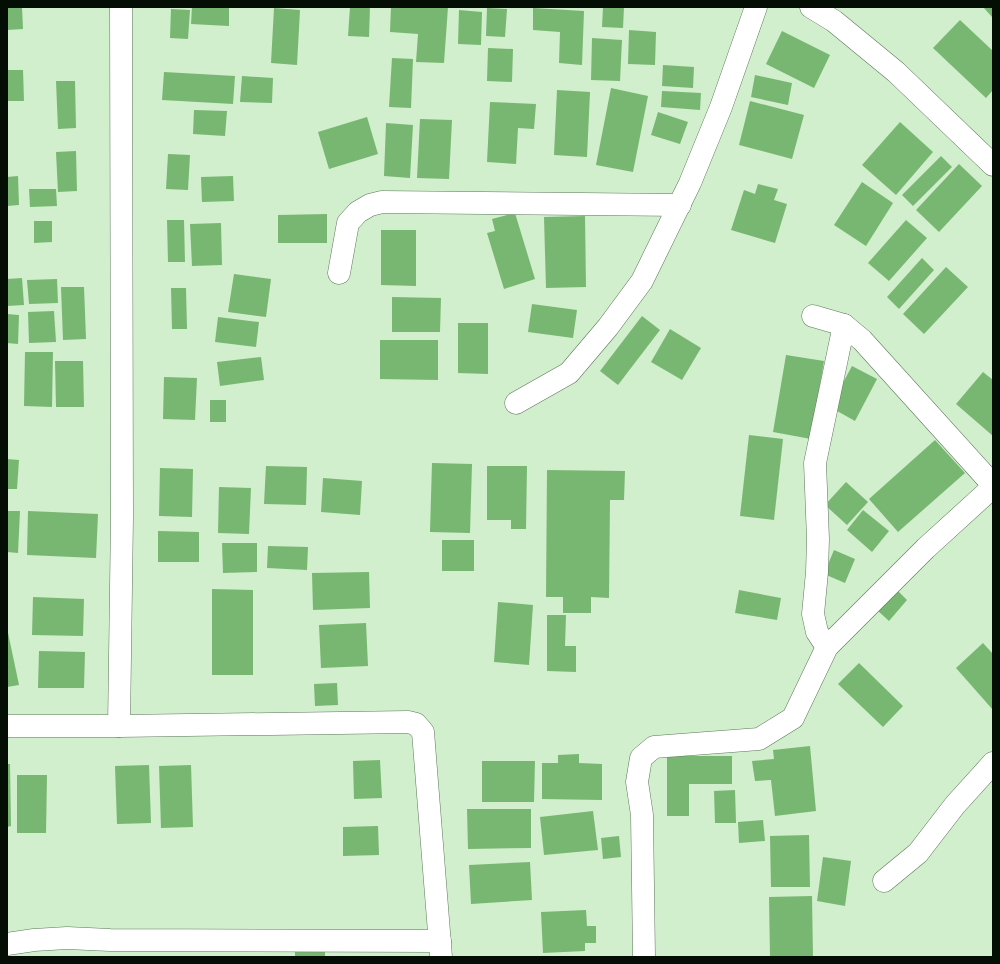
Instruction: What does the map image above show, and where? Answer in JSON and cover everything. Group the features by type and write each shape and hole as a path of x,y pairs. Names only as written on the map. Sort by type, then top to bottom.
{"street":[{"path":"119,726 122,516 121,7"},
{"path":"516,403 569,373 608,327 642,281 690,183 721,107 756,7"},
{"path":"811,7 834,21 896,72 992,160"},
{"path":"339,273 348,223 358,212 370,205 382,202 680,205"},
{"path":"644,957 642,815 637,782 641,758 654,747 760,740 793,718 827,647 926,548 993,486 862,340 844,325 813,316"},
{"path":"827,647 817,632 813,614 818,539 815,463 844,325"},
{"path":"7,726 408,722 416,724 423,732 441,949 67,938 34,940 7,944"},
{"path":"884,881 918,853 955,805 993,763"}],"building":[{"path":"7,7 22,7 23,29 7,30"},
{"path":"192,7 229,7 229,26 191,24"},
{"path":"350,7 370,7 369,37 348,36"},
{"path":"391,7 448,7 444,63 416,62 418,34 390,32"},
{"path":"603,7 624,7 623,28 602,27"},
{"path":"983,7 993,7 993,18"},
{"path":"274,8 300,10 297,65 271,63"},
{"path":"487,8 507,9 505,37 486,36"},
{"path":"533,8 584,11 582,65 559,63 560,32 533,30"},
{"path":"171,9 190,10 188,39 170,38"},
{"path":"459,10 482,12 481,45 458,44"},
{"path":"960,20 993,51 993,90 986,98 933,48"},
{"path":"629,30 656,32 655,65 628,64"},
{"path":"782,31 830,55 814,88 766,64"},
{"path":"592,38 622,40 620,81 591,80"},
{"path":"488,48 513,49 512,82 487,81"},
{"path":"392,58 413,59 411,108 389,107"},
{"path":"663,65 694,67 693,88 662,86"},
{"path":"7,70 23,70 24,101 7,101"},
{"path":"164,72 235,76 233,104 162,100"},
{"path":"755,75 792,83 788,105 751,97"},
{"path":"242,76 273,78 272,103 240,102"},
{"path":"56,81 75,81 76,128 58,129"},
{"path":"611,88 648,96 633,172 596,165"},
{"path":"557,90 590,92 587,157 554,155"},
{"path":"662,91 701,93 700,110 661,107"},
{"path":"750,101 804,115 792,159 739,145"},
{"path":"490,102 536,104 534,129 518,128 516,164 487,162"},
{"path":"194,110 227,111 225,136 193,134"},
{"path":"658,112 688,122 680,144 651,135"},
{"path":"367,117 378,154 329,169 318,132"},
{"path":"420,119 452,120 449,179 417,178"},
{"path":"900,122 933,152 896,195 862,165"},
{"path":"386,123 413,125 410,178 384,176"},
{"path":"76,151 77,191 58,192 56,152"},
{"path":"168,154 190,155 188,190 166,189"},
{"path":"941,156 952,167 913,206 902,195"},
{"path":"959,164 982,186 939,232 916,210"},
{"path":"18,176 19,205 7,206 7,177"},
{"path":"233,176 234,201 202,202 201,177"},
{"path":"862,182 893,203 866,246 834,225"},
{"path":"758,184 778,189 774,200 787,204 775,243 731,230 744,190 755,194"},
{"path":"29,189 56,189 57,206 30,207"},
{"path":"515,213 535,279 504,289 487,233 495,231 492,219"},
{"path":"327,214 327,243 278,243 278,215"},
{"path":"585,216 586,287 546,288 544,217"},
{"path":"167,220 184,220 185,262 168,262"},
{"path":"906,220 927,238 889,281 868,263"},
{"path":"34,221 52,221 52,242 34,243"},
{"path":"221,223 222,265 192,266 190,224"},
{"path":"381,230 416,230 416,286 381,285"},
{"path":"922,258 934,270 899,309 887,297"},
{"path":"946,267 968,287 924,334 903,314"},
{"path":"234,274 271,279 266,317 228,312"},
{"path":"22,278 24,305 7,306 7,279"},
{"path":"57,279 58,303 29,304 27,280"},
{"path":"61,287 84,287 86,339 63,340"},
{"path":"171,288 186,288 187,329 172,329"},
{"path":"392,297 441,298 440,332 392,332"},
{"path":"532,304 577,310 573,338 528,332"},
{"path":"54,311 56,342 29,343 28,312"},
{"path":"7,314 19,315 18,344 7,343"},
{"path":"642,316 660,330 618,385 600,371"},
{"path":"218,317 259,322 256,347 215,342"},
{"path":"458,323 488,323 488,374 458,373"},
{"path":"670,329 701,348 682,380 651,362"},
{"path":"380,340 438,340 438,380 380,379"},
{"path":"25,352 53,352 52,407 24,406"},
{"path":"786,355 824,361 811,439 773,432"},
{"path":"261,357 264,380 220,386 217,362"},
{"path":"55,361 83,361 84,407 56,407"},
{"path":"852,366 877,379 855,421 830,407"},
{"path":"983,372 993,380 993,436 956,404"},
{"path":"164,377 197,378 195,420 163,419"},
{"path":"210,400 226,400 226,422 210,422"},
{"path":"749,435 783,439 774,520 740,516"},
{"path":"935,440 965,473 898,532 869,499"},
{"path":"7,459 19,460 17,489 7,489"},
{"path":"432,463 472,464 470,533 430,532"},
{"path":"266,466 307,467 306,505 264,504"},
{"path":"487,466 527,466 526,529 511,529 511,520 487,520"},
{"path":"160,468 193,469 192,517 159,516"},
{"path":"547,470 625,471 624,500 610,500 609,598 591,597 591,613 563,613 563,597 546,597"},
{"path":"323,478 362,481 360,515 321,512"},
{"path":"846,482 868,502 847,525 825,505"},
{"path":"219,487 251,488 249,534 218,533"},
{"path":"863,510 889,531 872,552 847,530"},
{"path":"7,511 20,511 18,553 7,552"},
{"path":"28,511 98,514 96,558 27,555"},
{"path":"158,531 199,532 199,562 158,562"},
{"path":"442,540 474,540 474,571 442,571"},
{"path":"222,543 257,543 257,572 223,573"},
{"path":"268,546 308,547 307,570 267,568"},
{"path":"834,550 855,559 845,583 824,574"},
{"path":"369,572 370,608 313,610 312,573"},
{"path":"212,589 253,590 253,675 212,675"},
{"path":"896,589 907,600 889,621 877,610"},
{"path":"739,590 781,598 777,620 735,613"},
{"path":"33,597 84,599 83,636 32,635"},
{"path":"498,602 533,605 529,665 494,662"},
{"path":"547,615 566,615 565,646 576,646 576,672 547,671"},
{"path":"366,623 368,666 321,668 319,625"},
{"path":"7,628 19,685 7,687"},
{"path":"983,643 993,654 993,710 956,668"},
{"path":"39,651 85,652 84,688 38,688"},
{"path":"859,663 903,706 883,727 838,684"},
{"path":"337,683 338,705 315,706 314,684"},
{"path":"810,746 816,811 775,816 771,780 755,781 752,761 774,759 773,750"},
{"path":"579,754 579,763 602,764 602,800 542,799 542,763 558,763 558,755"},
{"path":"667,756 732,756 732,784 689,784 689,816 667,816"},
{"path":"380,760 382,798 354,799 353,761"},
{"path":"482,761 535,761 534,802 482,802"},
{"path":"7,764 10,764 11,826 7,827"},
{"path":"149,765 151,823 117,824 115,766"},
{"path":"191,765 193,827 161,828 159,766"},
{"path":"17,775 47,775 46,833 17,833"},
{"path":"735,790 736,823 715,823 714,791"},
{"path":"467,809 531,809 531,848 468,849"},
{"path":"593,811 598,850 544,855 540,817"},
{"path":"763,820 765,841 739,843 738,822"},
{"path":"378,826 379,855 343,856 343,827"},
{"path":"809,835 810,887 771,887 770,836"},
{"path":"619,836 621,857 603,859 601,838"},
{"path":"823,857 851,861 845,906 817,901"},
{"path":"530,862 532,900 471,904 469,865"},
{"path":"812,896 813,957 770,957 769,897"},
{"path":"586,910 587,926 596,926 596,943 585,943 585,951 543,953 541,912"},
{"path":"295,952 325,952 325,957 295,957"}]}
